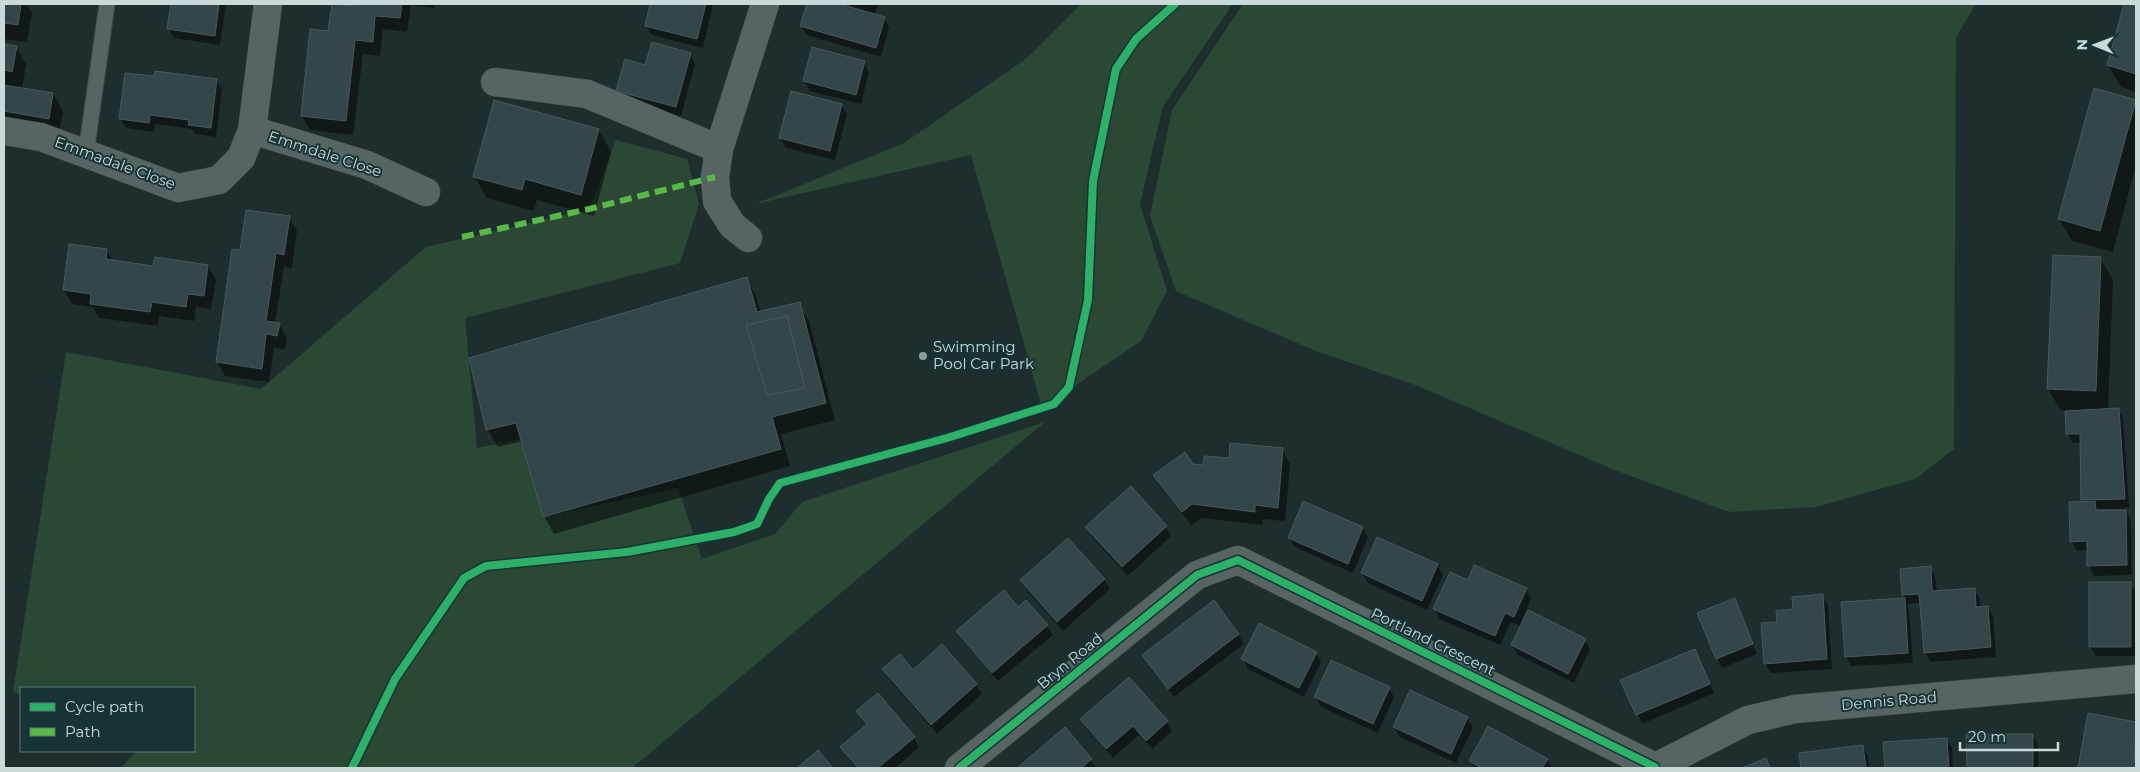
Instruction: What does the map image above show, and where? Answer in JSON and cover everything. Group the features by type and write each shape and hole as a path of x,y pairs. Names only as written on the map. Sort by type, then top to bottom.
{"street":[{"name":"Emmadale Close","path":"4,131 41,137 178,188 218,180 241,158 252,130 268,4"},
{"path":"748,238 732,225 717,200 715,177 719,149 765,4"},
{"path":"495,82 587,94 719,149"},
{"name":"Emmdale Close","path":"252,130 367,165 426,192"},
{"name":"Portland Crescent","path":"1197,575 1238,560 1655,768"},
{"name":"Bryn Road","path":"959,768 1197,575"},
{"name":"Dennis Road","path":"1655,768 1748,720 1774,712 2136,679"}],"lane":[{"path":"86,153 108,4"}],"green space":[{"path":"1081,4 1233,4 1163,106 1140,204 1167,291 1141,341 1042,408 971,155 755,204 904,143 1027,58"},
{"path":"1243,4 1976,4 1956,37 1954,449 1915,479 1816,507 1729,512 1612,469 1418,386 1316,351 1176,291 1150,216 1172,110"},
{"path":"616,140 687,159 699,204 680,263 465,318 477,448 521,439 543,517 678,488 702,559 775,534 802,502 1045,422 632,768 121,768 135,752 195,752 195,687 20,687 20,694 13,692 66,352 261,389 426,247 589,209"}],"building":[{"path":"4,4 21,4 18,25 4,23"},
{"path":"171,4 219,4 215,36 167,29"},
{"path":"332,4 356,6 356,4 402,4 400,18 375,16 373,42 355,40 346,121 301,116 310,29 328,31"},
{"path":"650,4 706,4 697,39 645,26"},
{"path":"807,4 840,4 885,17 876,48 800,26"},
{"path":"2124,4 2136,4 2136,74 2107,65"},
{"path":"652,42 691,53 676,107 616,91 625,59 645,65"},
{"path":"4,44 17,46 12,72 4,70"},
{"path":"812,47 865,61 856,95 803,81"},
{"path":"155,71 217,79 211,128 188,125 189,120 150,115 149,123 119,119 125,73 154,76"},
{"path":"4,85 53,93 49,119 4,111"},
{"path":"2094,88 2136,100 2100,231 2058,219"},
{"path":"791,91 842,104 830,151 779,138"},
{"path":"494,100 599,129 581,195 525,179 522,190 473,177"},
{"path":"246,210 290,216 284,255 276,253 266,321 280,323 277,336 266,334 262,369 216,362 232,249 240,250"},
{"path":"69,244 107,249 106,259 153,266 155,257 208,265 204,296 188,294 186,307 152,302 150,312 90,304 91,294 63,290"},
{"path":"2053,255 2101,257 2096,391 2047,389"},
{"path":"747,277 757,312 800,302 826,403 772,417 781,449 543,517 516,423 486,430 469,358"},
{"path":"787,316 805,388 767,395 746,325"},
{"path":"2119,408 2125,499 2081,500 2080,434 2066,434 2065,411"},
{"path":"1230,443 1283,448 1278,508 1255,505 1255,512 1192,504 1182,512 1153,475 1185,452 1193,464 1203,465 1204,456 1229,458"},
{"path":"1131,486 1167,526 1122,567 1085,527"},
{"path":"1303,501 1363,527 1348,564 1288,538"},
{"path":"2095,501 2096,510 2126,510 2127,565 2087,566 2087,541 2070,542 2069,502"},
{"path":"1377,537 1438,564 1422,601 1361,573"},
{"path":"1068,538 1105,579 1057,622 1020,580"},
{"path":"1474,565 1527,588 1514,617 1505,613 1495,636 1433,609 1450,572 1468,580"},
{"path":"1931,566 1932,591 1975,588 1976,607 1988,606 1991,647 1924,653 1919,594 1902,595 1900,569"},
{"path":"2089,582 2131,582 2131,647 2089,647"},
{"path":"1004,590 1018,607 1026,600 1048,625 992,673 956,631"},
{"path":"1823,594 1827,659 1764,664 1761,623 1777,622 1776,611 1793,609 1792,597"},
{"path":"1735,598 1753,644 1716,659 1697,613"},
{"path":"1905,598 1908,653 1845,657 1841,602"},
{"path":"1214,600 1239,634 1168,689 1142,655"},
{"path":"1528,610 1586,639 1568,674 1511,645"},
{"path":"1259,623 1317,652 1299,688 1241,659"},
{"path":"942,644 977,684 931,725 882,669 900,654 913,670"},
{"path":"1695,649 1710,684 1636,715 1620,680"},
{"path":"1331,660 1390,687 1373,724 1314,697"},
{"path":"1129,677 1168,721 1146,741 1133,726 1106,749 1080,719"},
{"path":"1410,690 1468,717 1451,754 1393,727"},
{"path":"878,693 915,737 878,768 858,768 840,747 867,724 856,711"},
{"path":"2088,713 2136,722 2134,768 2078,768"},
{"path":"1488,726 1548,759 1542,768 1481,768 1469,761"},
{"path":"1065,727 1092,759 1081,768 1017,768"},
{"path":"1966,734 2033,734 2033,768 1967,768"},
{"path":"1947,738 1949,768 1885,768 1883,742"},
{"path":"1863,745 1866,768 1801,768 1799,753"},
{"path":"818,750 833,768 797,768"},
{"path":"1766,758 1770,768 1742,768"}],"marked path":[{"path":"462,237 589,209 715,177"}],"cycle path":[{"path":"352,768 395,679 464,578 486,566 627,552 734,532 757,524 769,499 780,483 947,438 1054,404 1069,387 1088,300 1093,181 1116,69 1136,39 1175,4"},
{"path":"959,768 1197,575 1238,560 1655,767"}],"place":[{"name":"Swimming Pool Car Park","path":"923,356"}]}
